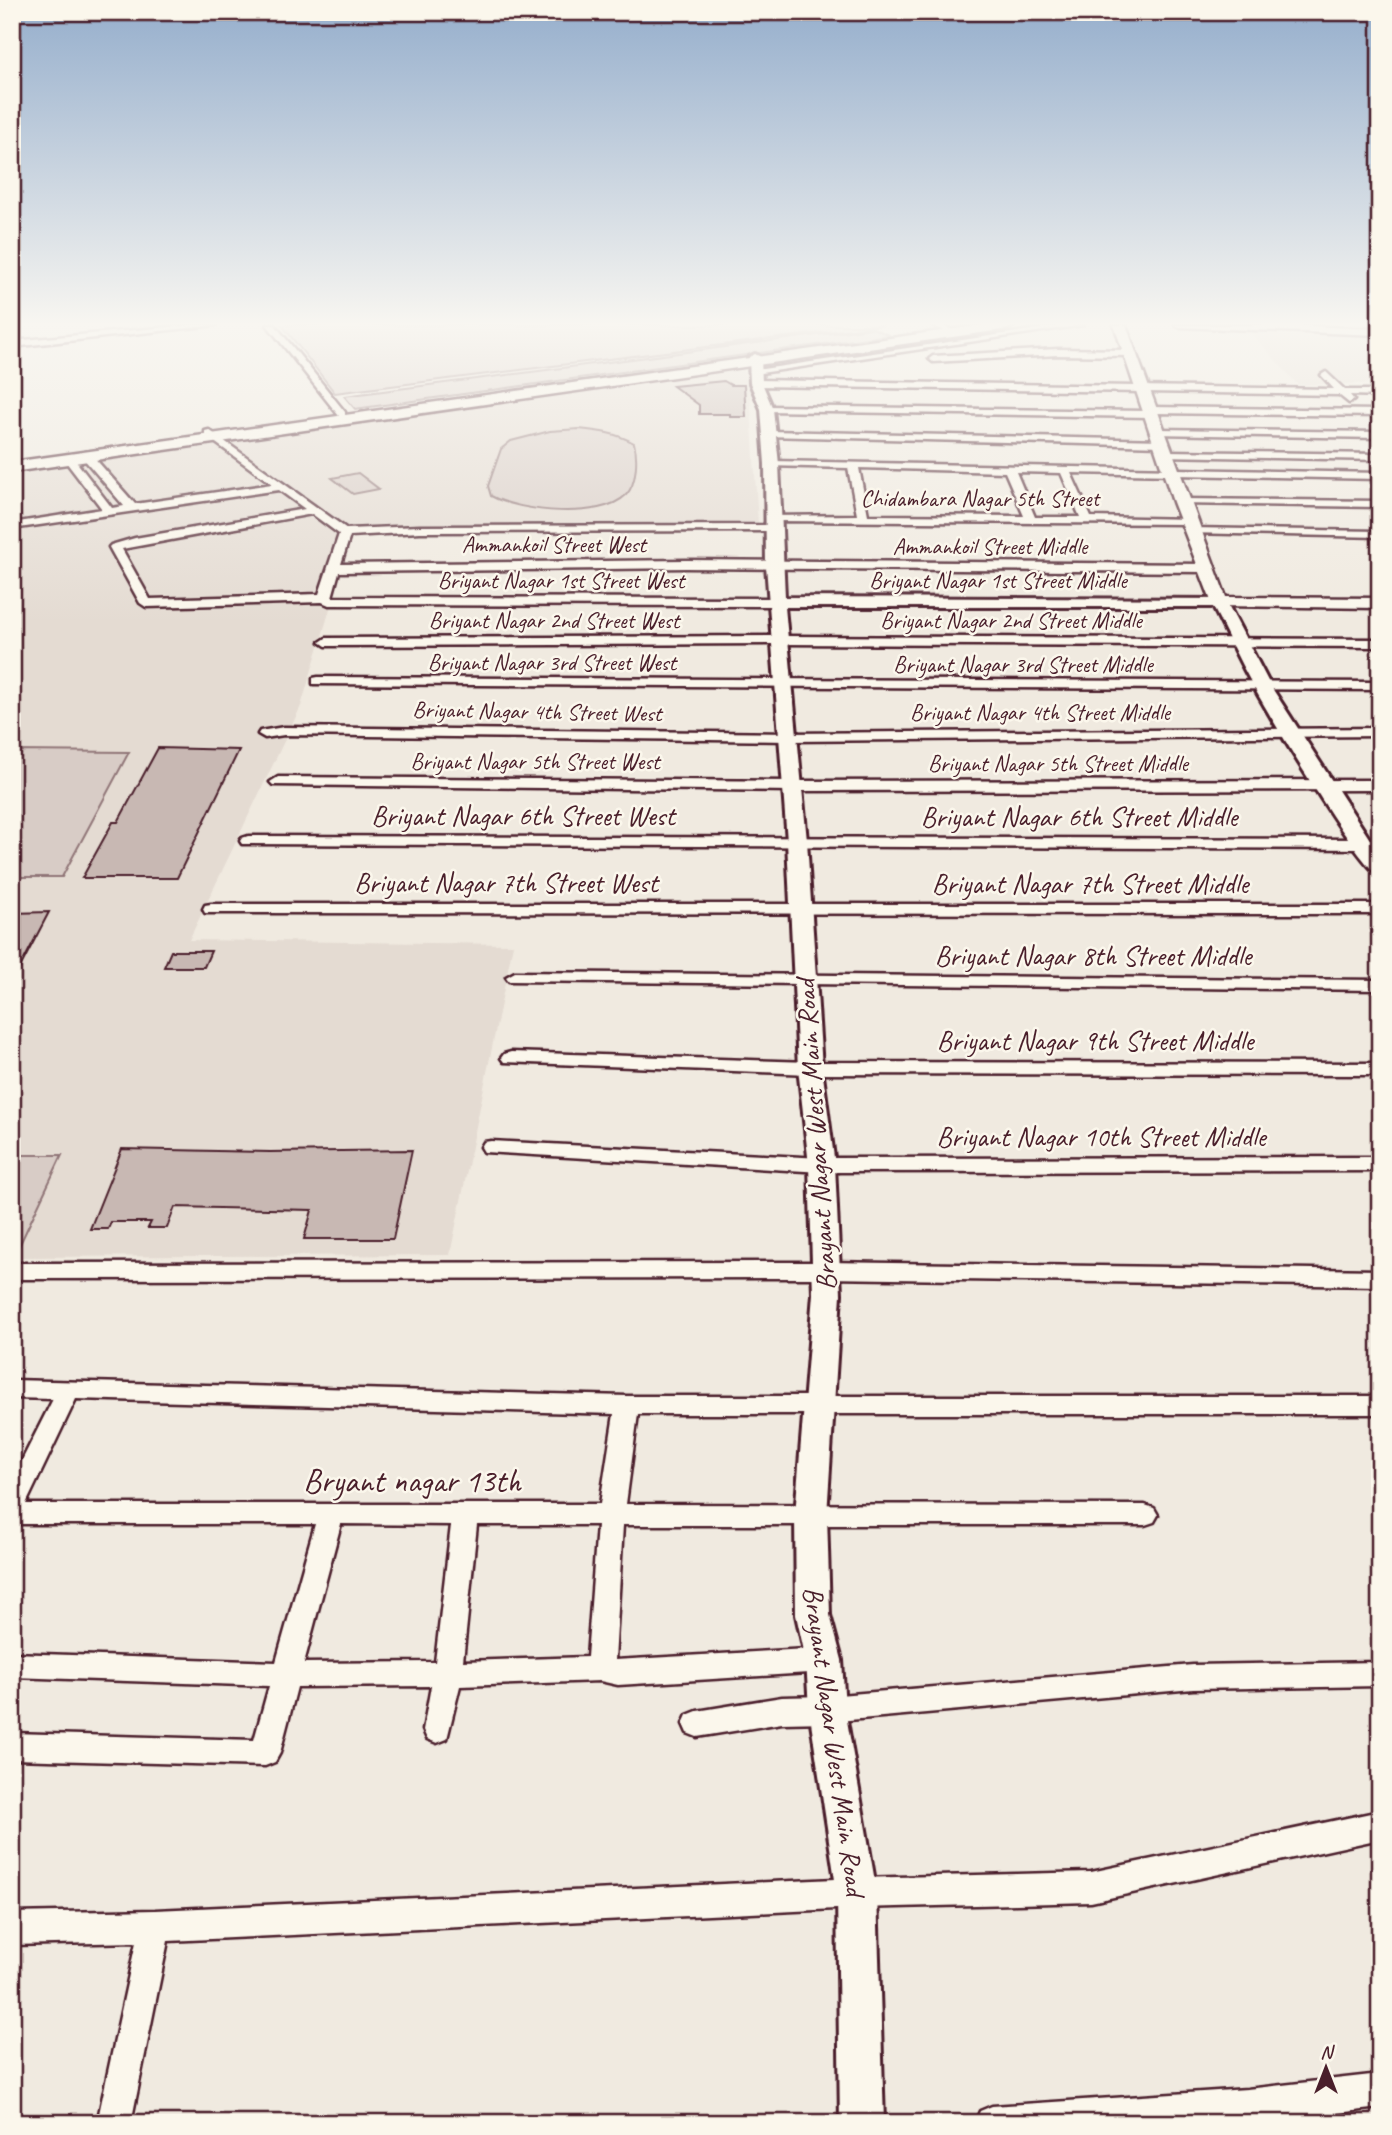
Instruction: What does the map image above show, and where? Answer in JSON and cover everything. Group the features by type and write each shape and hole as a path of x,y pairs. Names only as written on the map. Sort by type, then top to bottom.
{"main road":[{"path":"12,464 87,456 276,425"},
{"path":"12,464 296,425"},
{"path":"1155,425 1189,526 1219,603 1380,603"}],"street":[{"name":"Brayant Nagar West Main Road","path":"768,425 774,565 797,841 810,1068 822,1165 827,1293 811,1515 813,1615 824,1660 827,1709 857,1893 862,2123"},
{"path":"808,425 955,438 1162,443 1380,457"},
{"path":"808,425 955,438 1009,468 1173,475 1380,476"},
{"path":"952,425 955,438"},
{"path":"772,464 853,465 955,438 1056,425"},
{"path":"212,435 345,533 324,598"},
{"path":"1162,443 1379,436"},
{"path":"87,456 132,508"},
{"path":"68,458 110,512"},
{"path":"853,465 863,519"},
{"path":"1009,468 1031,520"},
{"path":"1064,470 1087,520"},
{"path":"12,526 282,486"},
{"path":"1181,502 1380,504"},
{"name":"Briyant Nagar 1st Street West","path":"316,510 135,541 115,547 146,603 324,598 329,601 777,602"},
{"name":"Chidambara Nagar 5th Street","path":"345,533 863,519 1087,520 1380,534"},
{"name":"Ammankoil Street West","path":"335,568 580,564 774,565"},
{"name":"Ammankoil Street Middle","path":"774,565 1206,568"},
{"name":"Briyant Nagar 1st Street Middle","path":"777,602 1219,603"},
{"path":"1219,603 1261,685 1324,785 1370,844 1380,869"},
{"name":"Briyant Nagar 2nd Street West","path":"326,642 782,640"},
{"name":"Briyant Nagar 2nd Street Middle","path":"782,640 1380,643"},
{"name":"Briyant Nagar 3rd Street West","path":"318,681 785,685"},
{"name":"Briyant Nagar 3rd Street Middle","path":"785,685 1380,686"},
{"name":"Briyant Nagar 4th Street West","path":"265,734 285,731 789,737"},
{"name":"Briyant Nagar 4th Street Middle","path":"789,737 1380,733"},
{"name":"Briyant Nagar 5th Street West","path":"278,782 792,786"},
{"name":"Briyant Nagar 5th Street Middle","path":"792,786 1380,785"},
{"name":"Briyant Nagar 6th Street West","path":"248,841 797,841"},
{"name":"Briyant Nagar 6th Street Middle","path":"797,841 1370,844"},
{"name":"Briyant Nagar 7th Street West","path":"211,909 800,909"},
{"name":"Briyant Nagar 7th Street Middle","path":"800,909 1380,909"},
{"name":"Briyant Nagar 8th Street Middle","path":"515,977 1380,985"},
{"name":"Briyant Nagar 9th Street Middle","path":"512,1058 810,1068 1380,1069"},
{"name":"Briyant Nagar 10th Street Middle","path":"491,1147 822,1165 1380,1164"},
{"path":"12,1271 825,1270 1380,1278"},
{"path":"12,1389 627,1405 1380,1405"},
{"path":"12,1506 69,1390"},
{"path":"600,1669 611,1516 627,1405"},
{"name":"Bryant nagar 13th","path":"12,1514 1146,1515"},
{"path":"12,1746 265,1753 331,1515"},
{"path":"437,1730 448,1674 465,1516"},
{"path":"12,1665 288,1675 600,1669 618,1673 824,1660"},
{"path":"698,1724 782,1710 827,1709 1193,1677 1380,1674"},
{"path":"12,1929 155,1926 857,1893 1091,1887 1380,1825"},
{"path":"114,2123 155,1926"},
{"path":"992,2123 1247,2106 1380,2091"}],"shaded area":[{"path":"348,425 752,425 758,524 342,528 344,562 301,706 189,940 513,944 450,1255 12,1257 12,471"},
{"path":"579,429 614,435 634,443 636,470 626,495 614,503 580,511 521,506 491,496 488,486 501,449 511,441 550,431"},
{"path":"358,473 379,489 353,494 332,478"},
{"path":"12,751 129,752 62,877 12,877"},
{"path":"12,1155 62,1155 12,1261"}],"building":[{"path":"158,748 239,750 177,878 82,878 113,822 118,822"},
{"path":"49,912 12,983 12,913"},
{"path":"171,951 211,951 204,967 164,967"},
{"path":"122,1149 270,1152 412,1150 393,1239 304,1239 312,1210 175,1207 167,1228 148,1228 151,1222 111,1222 108,1229 90,1229"}]}
